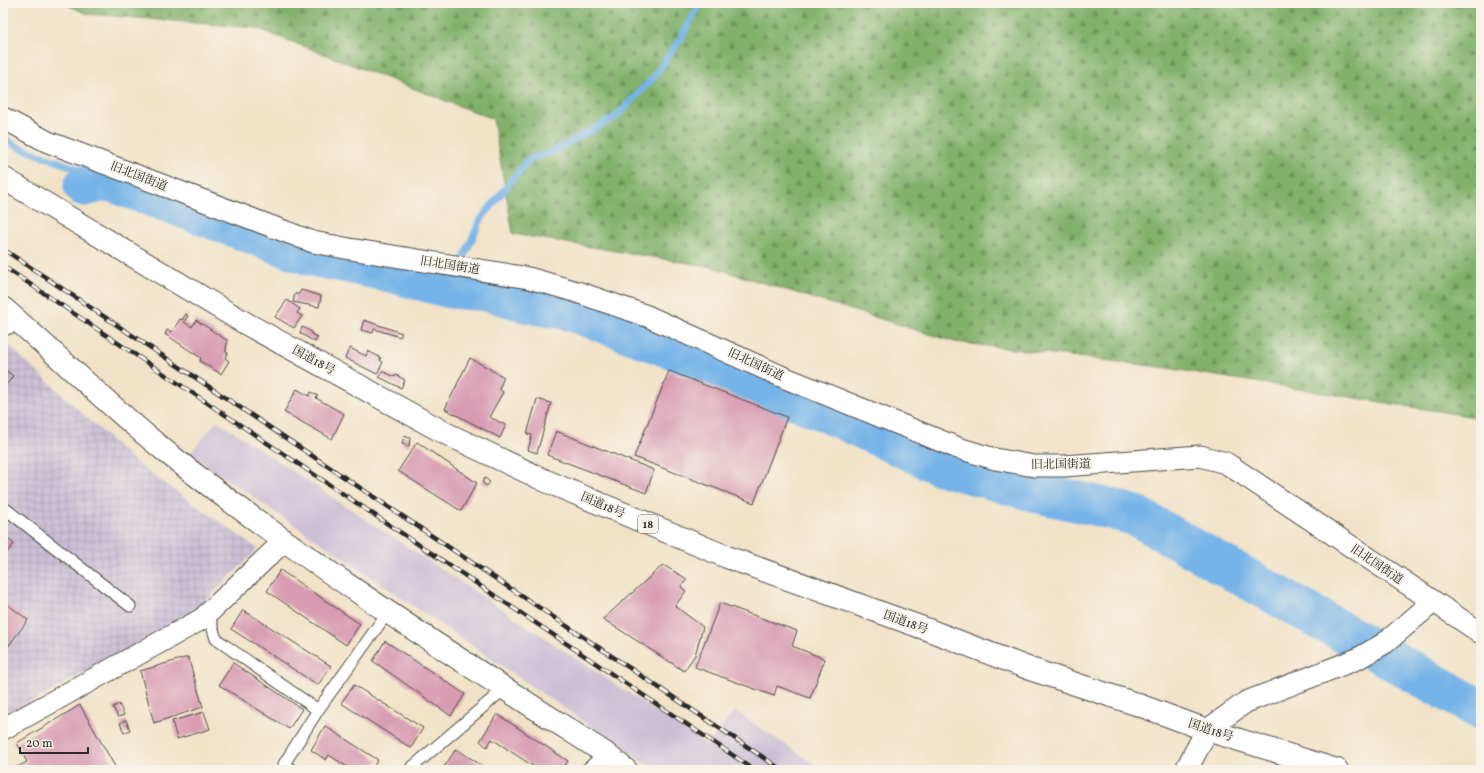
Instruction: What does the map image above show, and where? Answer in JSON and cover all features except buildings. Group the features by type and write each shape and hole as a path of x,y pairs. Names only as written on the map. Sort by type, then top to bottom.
{"main road":[{"name":"国道18号","path":"3,178 245,323 445,433 546,481 726,557 926,629 1033,670 1136,704 1207,730 1337,770"},
{"path":"3,308 12,327 170,455 284,541 504,689 605,753 626,770"},
{"path":"1186,770 1207,730"}],"street":[{"name":"旧北国街道","path":"3,118 48,142 313,242 528,278 577,292 647,316 783,377 958,448 995,459 1034,466 1064,466 1200,456 1226,463 1481,633"},
{"path":"3,729 202,619 284,541"},
{"path":"1207,730 1246,702 1357,659 1385,642 1433,602"}],"lane":[{"path":"3,506 130,606"},
{"path":"292,770 284,764 318,710 388,612"},
{"path":"208,613 216,639 318,710"},
{"path":"409,770 504,689"},
{"path":"586,770 605,753"}],"shaded area":[{"path":"3,340 136,463 258,549 194,612 3,718"},
{"path":"217,421 707,745 735,711 823,770 655,770 190,454"}],"green space":[{"path":"62,3 1481,3 1481,418 1160,367 955,342 712,267 513,234 493,119 256,28 88,14"}],"waterway":[{"path":"450,288 481,219 528,160 551,152 616,117 654,77 680,39 701,3"},
{"path":"3,138 18,147 108,180"},
{"path":"84,186 108,180 312,256 386,271 450,288 489,291 529,303 573,311 702,360 824,411 940,465 1039,493 1136,516 1481,710"}],"railway":[{"path":"3,249 782,770"},
{"path":"3,266 755,770"}]}
